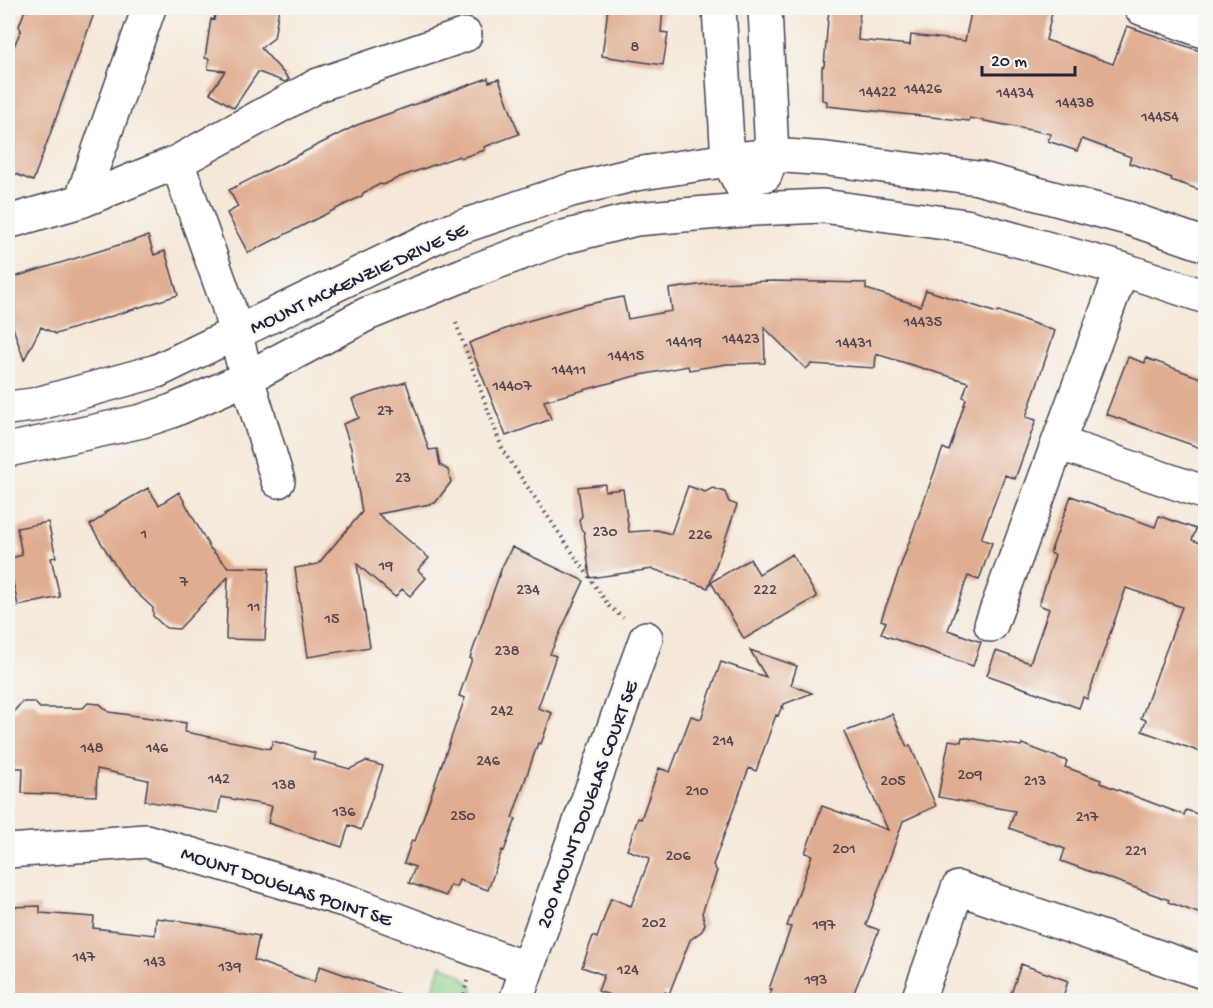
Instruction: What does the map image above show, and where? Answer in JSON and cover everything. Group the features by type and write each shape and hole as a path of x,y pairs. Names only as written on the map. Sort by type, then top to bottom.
{"street":[{"path":"81,201 149,8"},
{"path":"719,8 728,160 754,208"},
{"path":"754,208 772,155 765,8"},
{"path":"1141,8 1206,32"},
{"path":"8,222 81,201 177,162 318,85 465,35"},
{"name":"MOUNT MCKENZIE DRIVE SE","path":"8,408 33,405 157,371 443,233 571,190 636,174 728,160 772,155 827,159 978,178 1131,219 1206,245"},
{"path":"177,162 228,305 278,481"},
{"name":"MOUNT MCKENZIE DRIVE SE","path":"8,450 142,421 172,411 247,378 367,314 564,237 636,219 754,208 823,206 966,226 1122,270 1206,297"},
{"path":"991,625 1122,270"},
{"path":"1058,442 1206,493"},
{"name":"200 MOUNT DOUGLAS COURT SE","path":"527,969 646,638"},
{"name":"MOUNT DOUGLAS POINT SE","path":"8,851 146,841 347,901 527,969"},
{"path":"918,1000 958,888 1206,973"},
{"path":"516,1000 527,969"}],"path":[{"path":"456,323 503,451 609,606 646,638"}],"green space":[{"path":"441,965 454,970 464,978 472,988 477,1000 429,1000"}],"building":[{"path":"29,8 96,8 33,181 8,171 8,60 21,30 19,26 25,10 28,11"},
{"path":"216,8 279,8 274,38 261,48 289,79 285,82 258,72 234,108 210,93 225,71 208,69 209,59 205,58 211,19 214,20"},
{"path":"608,8 663,8 661,32 668,33 663,65 602,56"},
{"path":"829,8 860,8 858,40 910,45 911,35 965,41 972,8 1053,8 1046,40 1113,64 1127,26 1206,53 1206,192 1129,163 1131,157 1082,139 1077,151 1048,141 1051,134 970,118 969,121 827,106 827,101 822,100 822,67 824,66"},
{"path":"488,78 489,82 499,79 519,134 484,147 485,150 461,158 459,156 383,185 380,184 363,193 362,196 248,253 227,213 238,207 229,190 357,125"},
{"path":"148,236 154,255 165,251 178,295 56,334 41,327 24,360 8,313 8,279"},
{"path":"774,281 866,283 866,289 920,306 926,290 1055,331 1026,417 1036,420 1029,440 1015,479 1005,475 981,539 992,543 979,580 968,576 948,630 981,642 973,666 881,633 886,622 881,620 943,448 949,451 966,399 963,397 968,382 876,354 875,368 811,364 806,369 764,327 765,363 727,364 689,370 688,366 635,376 544,401 551,419 506,436 469,343 524,322 623,297 628,319 672,311 669,289 713,283"},
{"path":"1128,357 1145,363 1146,358 1206,380 1206,450 1106,414"},
{"path":"406,382 429,450 437,449 440,465 448,470 451,482 435,503 378,514 429,558 418,570 426,578 410,596 402,589 395,597 357,564 370,647 308,657 295,568 318,564 362,512 351,448 343,424 359,418 352,399"},
{"path":"605,484 605,491 623,489 629,532 657,530 671,534 688,486 705,492 713,488 725,492 729,502 737,505 708,588 653,569 590,578 584,532 579,520 582,516 578,487"},
{"path":"148,488 159,505 179,492 210,548 228,567 269,568 265,640 226,639 228,577 179,629 166,628 153,616 153,608 127,584 90,525 106,514 104,513"},
{"path":"1071,496 1155,527 1159,516 1196,529 1192,540 1206,545 1206,754 1142,731 1146,720 1141,718 1182,607 1126,588 1087,699 1083,697 1079,708 987,675 996,651 1030,663 1049,609 1039,605 1055,555 1050,553"},
{"path":"48,522 56,557 51,558 60,597 18,606 8,559 22,555 17,528"},
{"path":"512,547 584,581 550,654 556,656 538,708 552,713 541,744 538,743 512,818 516,819 488,890 459,880 456,887 450,885 446,896 409,883 415,867 404,863 412,840 415,841 465,698 459,696 472,659 470,658 502,567"},
{"path":"792,554 817,597 744,639 711,582 750,559 759,574"},
{"path":"750,650 797,666 791,685 812,693 784,704 783,708 782,706 778,716 776,715 756,771 749,768 713,865 717,871 702,913 705,924 702,931 690,940 669,994 665,992 662,1000 624,1000 598,991 604,975 582,967 593,936 597,938 611,898 631,906 650,858 627,850 659,768 670,772 691,716 701,719 721,662 766,677"},
{"path":"22,702 34,702 40,708 83,708 88,703 100,704 109,712 186,723 185,732 270,749 273,741 315,753 313,759 350,769 366,761 383,766 361,830 349,825 342,847 268,823 272,806 221,797 218,813 145,801 148,780 97,769 96,796 22,793 23,768 8,768 8,718"},
{"path":"892,714 907,747 910,745 936,806 903,821 866,925 879,930 851,1000 768,1000 772,989 769,989 791,927 787,926 812,855 805,853 822,806 888,830 844,732"},
{"path":"962,737 1021,746 1022,744 1067,761 1065,767 1101,780 1100,783 1184,815 1186,810 1206,817 1206,916 1168,902 1169,900 1061,861 1065,849 1009,828 1015,811 938,797 949,740 961,742"},
{"path":"40,906 40,913 94,917 93,928 155,935 156,918 259,936 254,960 314,982 320,966 407,997 406,1000 8,1000 8,907"},
{"path":"1021,964 1068,981 1062,1000 1009,1000"}]}
